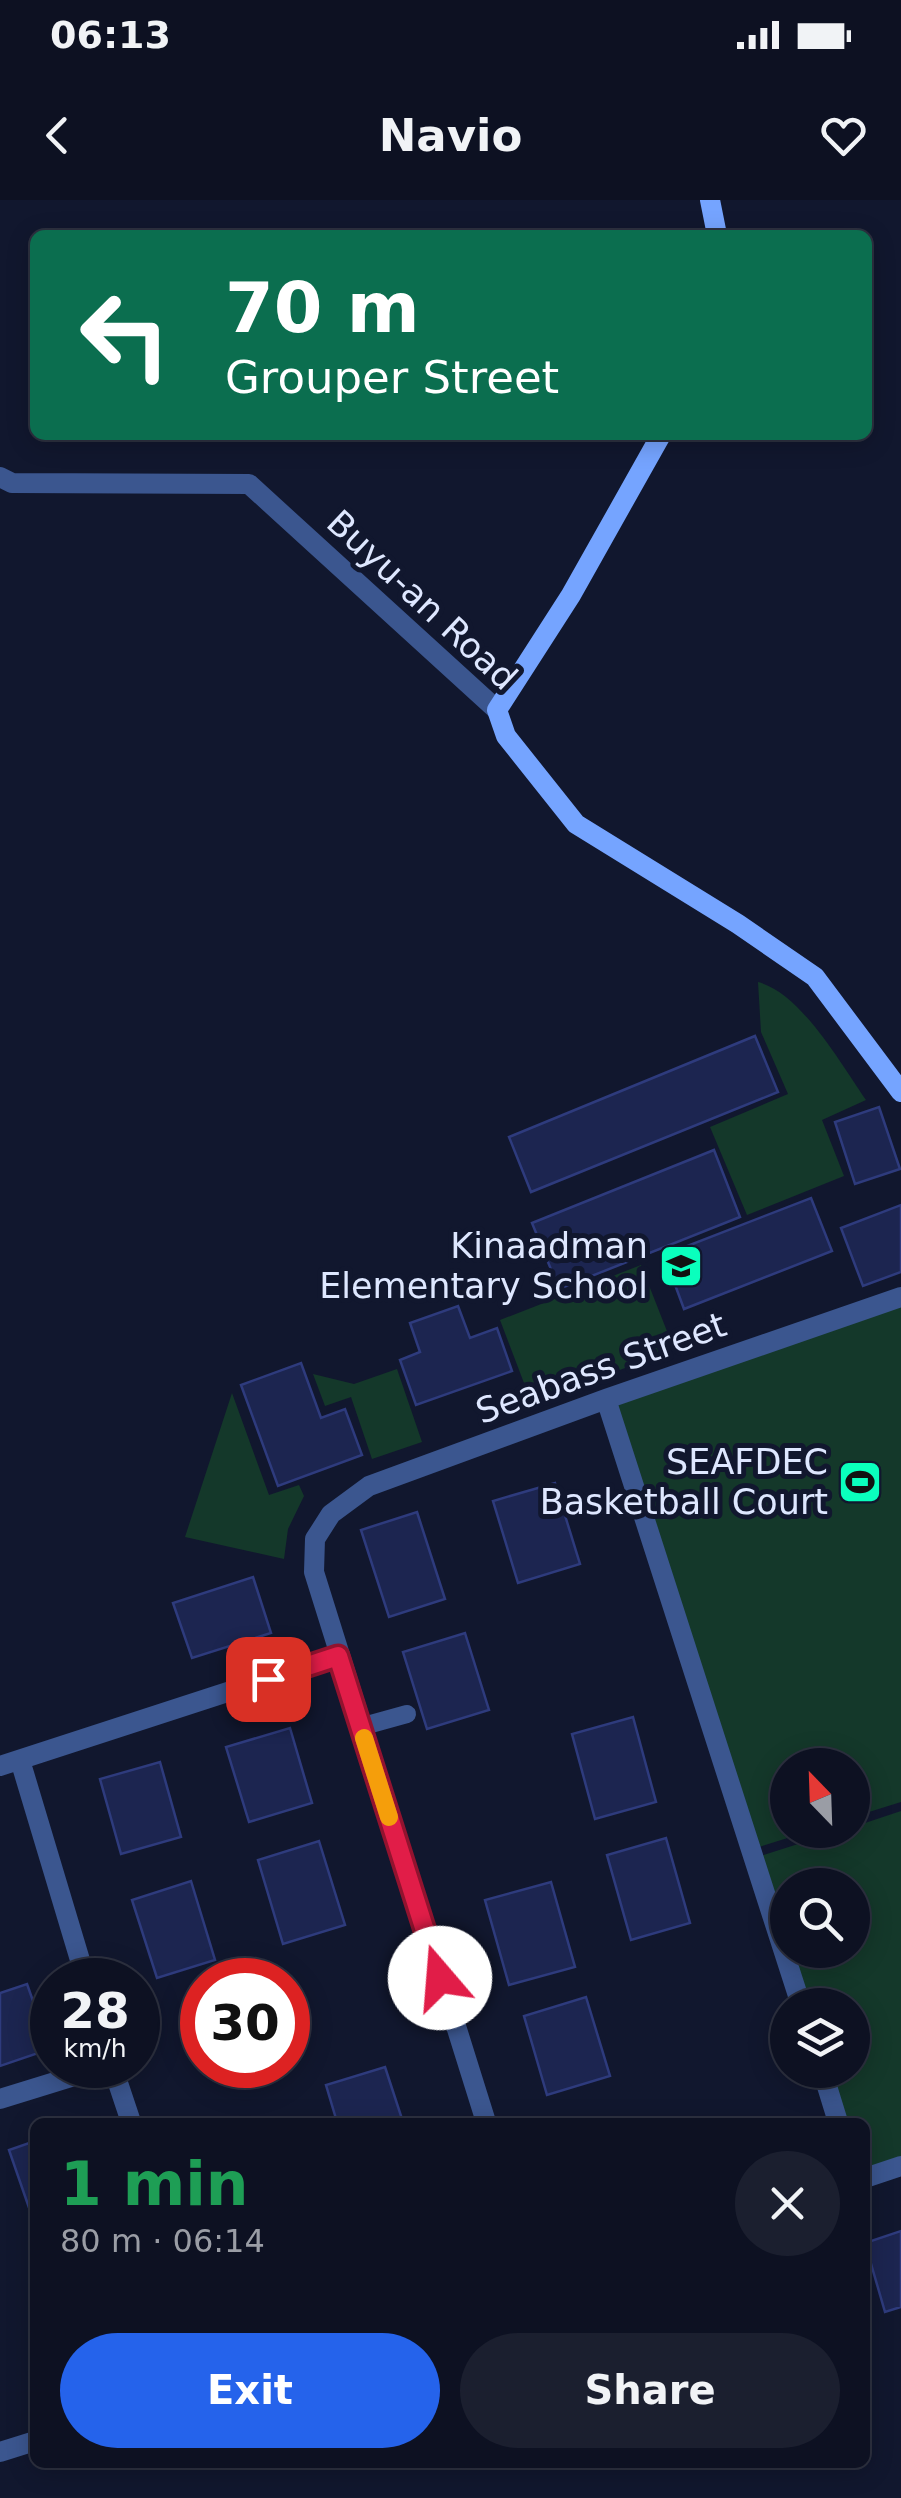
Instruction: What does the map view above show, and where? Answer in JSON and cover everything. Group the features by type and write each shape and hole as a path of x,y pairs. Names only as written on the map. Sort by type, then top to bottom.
{"street":[{"path":"710,200 717,230"},
{"path":"497,710 571,595 657,440"},
{"name":"Buyu-an Road","path":"0,476 12,483 250,484 497,710 506,736 576,824 738,924 815,977 901,1092"},
{"name":"Seabass Street","path":"338,1656 314,1572 315,1539 331,1514 369,1486 901,1297"},
{"path":"606,1399 796,1988"},
{"path":"78,1958 10,1763 338,1656 485,2118"},
{"path":"0,2099 36,2088"},
{"path":"119,2088 130,2118"},
{"path":"828,2088 837,2118"},
{"path":"870,2176 901,2166"},
{"path":"0,2452 30,2443"}],"lane":[{"path":"360,1727 407,1714"}],"green space":[{"path":"758,982 774,989 804,1015 866,1100 822,1120 844,1176 747,1215 710,1127 788,1094 761,1032"},
{"path":"641,1265 674,1349 532,1404 500,1320"},
{"path":"901,1306 901,1802 870,1812 870,1748 770,1748 770,1844 759,1847 617,1405"},
{"path":"397,1369 422,1442 372,1459 351,1397 325,1406 313,1374 354,1384"},
{"path":"232,1393 269,1495 299,1485 304,1496 288,1529 284,1559 185,1537"},
{"path":"901,1811 901,2166 870,2176 870,2118 837,2118 828,2088 870,2088 870,1988 796,1988 789,1968 870,1968 870,1868 770,1868 770,1908 754,1858 785,1848 870,1848 870,1821"}],"building":[{"path":"755,1036 778,1092 531,1192 509,1137"},
{"path":"879,1107 900,1169 855,1184 835,1122"},
{"path":"714,1150 740,1217 559,1289 532,1223"},
{"path":"811,1198 832,1251 684,1309 664,1255"},
{"path":"901,1205 901,1272 863,1286 841,1228"},
{"path":"458,1306 470,1338 497,1328 512,1371 416,1405 400,1360 420,1352 410,1323"},
{"path":"301,1363 321,1418 345,1409 362,1455 278,1486 241,1385"},
{"path":"555,1483 580,1564 518,1583 493,1501"},
{"path":"417,1512 445,1599 389,1617 361,1530"},
{"path":"253,1577 271,1633 192,1658 173,1603"},
{"path":"465,1633 489,1710 427,1729 403,1652"},
{"path":"633,1717 656,1802 595,1819 572,1734"},
{"path":"290,1728 312,1803 249,1822 226,1747"},
{"path":"160,1762 181,1837 121,1854 100,1779"},
{"path":"666,1838 690,1923 631,1940 607,1855"},
{"path":"319,1841 345,1925 283,1944 258,1860"},
{"path":"191,1881 214,1958 180,1958 180,1971 160,1977 160,1958 151,1958 132,1900"},
{"path":"551,1882 575,1967 509,1985 485,1900"},
{"path":"27,1984 30,1992 30,2056 0,2066 0,1993"},
{"path":"586,1997 610,2076 547,2095 524,2016"},
{"path":"385,2067 402,2118 336,2118 326,2085"},
{"path":"30,2143 30,2211 9,2150"},
{"path":"901,2231 901,2307 885,2312 870,2260 870,2241"}],"slow traffic":[{"path":"364,1738 389,1817"}],"place":[{"name":"Kinaadman Elementary School","path":"681,1266"},
{"name":"SEAFDEC Basketball Court","path":"860,1482"}],"route":[{"path":"268,1679 338,1656 440,1978"}]}
